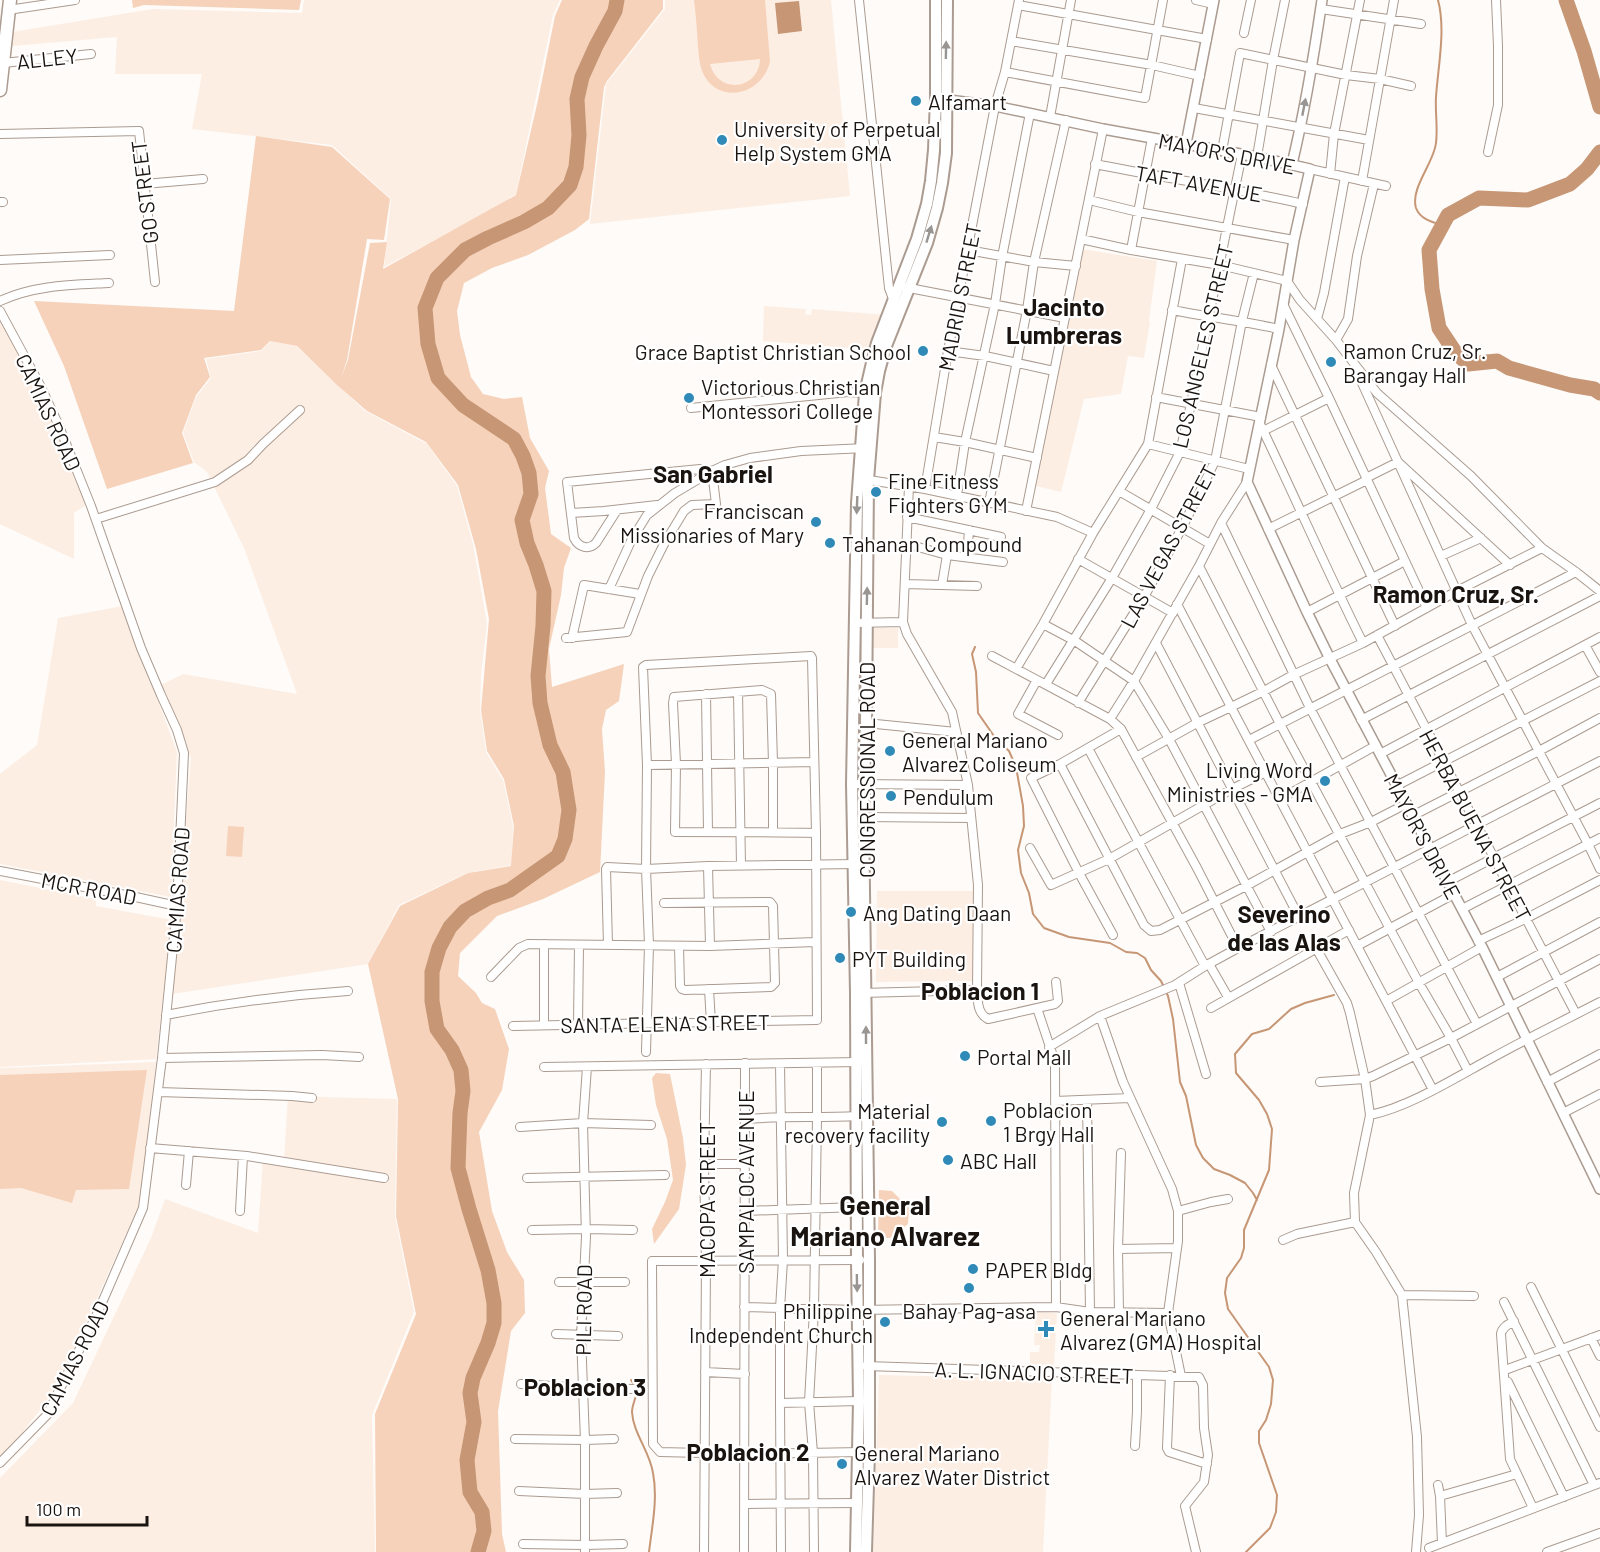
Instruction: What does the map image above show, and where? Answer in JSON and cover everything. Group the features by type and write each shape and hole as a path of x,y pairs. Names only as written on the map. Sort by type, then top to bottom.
{"highway":[{"path":"0,90 9,5"}],"main road":[{"name":"CONGRESSIONAL ROAD","path":"866,1552 863,1310 869,1260 862,1148 859,864 852,784 854,623 866,448 879,371 904,286 927,243 937,208 946,153 936,0"},
{"name":"CONGRESSIONAL ROAD","path":"941,99 947,0"},
{"name":"CONGRESSIONAL ROAD","path":"866,448 866,393 877,343 893,298 904,286"},
{"name":"CONGRESSIONAL ROAD","path":"859,864 866,723 867,623 863,479"},
{"name":"CONGRESSIONAL ROAD","path":"861,1062 857,1116 862,1148 857,1207 857,1260 863,1310"},
{"name":"CONGRESSIONAL ROAD","path":"856,1552 857,1503 864,1452 859,1401 863,1366"}],"street":[{"path":"9,5 75,0"},
{"path":"860,0 889,288 893,298"},
{"path":"1050,117 1071,0"},
{"path":"1005,72 1145,98 1163,0"},
{"path":"1186,144 1214,2 1196,0"},
{"path":"1244,33 1251,0"},
{"path":"1257,157 1272,60 1285,0"},
{"path":"1330,174 1334,134 1360,0"},
{"path":"1362,181 1394,0"},
{"path":"1488,152 1498,105 1496,0"},
{"path":"1019,3 1207,39"},
{"name":"MADRID STREET","path":"925,489 948,351 995,106 1005,72 1019,3"},
{"path":"1292,164 1312,68 1321,5 1358,14 1421,24"},
{"path":"1011,41 1152,65 1200,76"},
{"path":"1222,151 1240,53 1411,86"},
{"name":"ALLEY","path":"3,63 91,54"},
{"name":"MAYOR'S DRIVE","path":"941,99 995,106 1310,169 1294,240 1261,424 1247,482 1221,523 1173,613 1110,719"},
{"path":"1194,108 1369,140"},
{"path":"957,495 965,442 996,304 1002,257 1030,113"},
{"path":"989,503 1027,310 1034,262 1066,120"},
{"path":"1026,511 1103,129"},
{"name":"GO STREET","path":"0,134 138,131 155,282"},
{"path":"1131,250 1152,138"},
{"name":"LOS ANGELES STREET","path":"1046,684 1075,641 1112,578 1151,510 1180,452 1242,154"},
{"name":"TAFT AVENUE","path":"1095,164 1303,204"},
{"path":"1310,169 1386,186"},
{"path":"1317,319 1346,177"},
{"path":"144,184 202,179"},
{"path":"1336,340 1348,319 1357,256 1374,184"},
{"path":"1089,200 1138,212 1294,240"},
{"path":"1081,239 1220,265 1287,281 1377,393 1471,476 1542,549 1600,591"},
{"path":"968,250 1034,262 1076,266"},
{"path":"0,260 110,255"},
{"path":"1016,669 1092,533 1148,444 1182,259"},
{"name":"LAS VEGAS STREET","path":"1078,703 1144,597 1215,461 1242,321 1254,273"},
{"path":"0,301 21,292 54,286 109,283"},
{"path":"904,286 1065,318"},
{"path":"1283,304 1427,608"},
{"path":"1173,310 1279,329"},
{"name":"CAMIAS ROAD","path":"0,312 41,387 59,426 96,519 141,648 177,730 184,753 177,906 162,1058 143,1208 98,1312 48,1415 0,1464"},
{"path":"948,351 985,356 1054,371"},
{"path":"1271,365 1395,626"},
{"path":"1360,371 1361,380 1472,625 1600,869"},
{"path":"691,408 848,392 866,393"},
{"path":"1156,397 1225,410 1261,424 1295,415 1329,398"},
{"path":"96,519 215,482 248,460 262,444 300,410"},
{"path":"1261,424 1363,643"},
{"path":"934,437 1037,458"},
{"path":"1148,444 1249,469"},
{"path":"609,589 646,515 712,471 750,458 801,451 866,448"},
{"path":"1269,529 1398,462"},
{"path":"1398,462 1510,565"},
{"path":"617,510 596,543 588,547 579,545 574,538 567,482 700,468 712,471"},
{"path":"640,594 584,585 569,638 627,632 640,594 664,543 684,511 692,505 716,504 712,471"},
{"path":"863,479 957,495 1057,517 1092,533"},
{"name":"MAYOR'S DRIVE","path":"1247,482 1330,659 1497,977 1600,1189"},
{"path":"909,486 903,622 907,634 951,712 968,785 978,885 976,990 978,1007 982,1015 988,1019 1057,1003 1056,982"},
{"path":"1119,491 1210,544"},
{"path":"571,513 658,505"},
{"path":"907,517 1001,537"},
{"path":"1221,523 1293,675 1477,1024"},
{"path":"967,557 969,530"},
{"path":"1441,556 1481,538"},
{"path":"907,544 947,555 1003,562"},
{"path":"1136,757 1197,723 1363,643 1457,591 1542,549"},
{"path":"942,585 947,555"},
{"path":"1078,559 1173,613"},
{"path":"1307,612 1405,561"},
{"path":"1199,566 1280,724 1468,1071"},
{"path":"1249,740 1576,572"},
{"path":"905,584 977,586"},
{"path":"1361,720 1600,596"},
{"path":"1177,604 1433,1090"},
{"path":"854,623 903,622"},
{"path":"1043,624 1075,641 1134,681 1168,739 1271,932"},
{"name":"HERBA BUENA STREET","path":"1377,635 1576,1014"},
{"path":"1280,799 1341,766 1425,730 1600,637"},
{"path":"1155,644 1299,917"},
{"path":"1585,645 1600,672"},
{"path":"492,977 519,948 528,944 579,945 649,945 710,946 815,942 816,832 812,658 808,655 643,667 649,945 646,1052"},
{"path":"992,656 1110,719 1121,729 1238,948"},
{"path":"1037,680 1018,714 1058,735"},
{"path":"1396,786 1600,681"},
{"path":"773,832 771,694 762,690 675,697 673,699 676,764 675,832 740,831 773,832 816,832"},
{"path":"738,692 741,865"},
{"path":"706,694 708,832"},
{"path":"1412,816 1600,718"},
{"path":"866,723 956,732"},
{"path":"1113,935 1031,778 1121,729"},
{"path":"1088,748 1180,920 1228,997"},
{"path":"1050,1047 1100,1016 1177,984 1238,948 1600,761"},
{"path":"646,765 814,762"},
{"path":"1060,764 1147,929 1151,931 1160,930 1215,903 1340,834 1371,822 1406,804"},
{"path":"1030,848 1051,885 1109,859 1266,772"},
{"path":"852,784 968,785"},
{"path":"1447,882 1600,803"},
{"path":"863,817 971,818"},
{"path":"1462,909 1600,838"},
{"path":"608,945 606,868 609,867 646,869 859,864"},
{"path":"708,866 710,946"},
{"name":"MCR ROAD","path":"0,871 177,906"},
{"path":"1386,1001 1447,967 1480,944 1600,880"},
{"path":"1357,946 1454,894"},
{"path":"664,903 770,902 773,906 775,984 773,986 685,990 681,988 679,946"},
{"path":"1497,977 1600,922"},
{"path":"1211,1008 1349,930"},
{"name":"SANTA ELENA STREET","path":"513,1026 817,1020 815,942"},
{"path":"544,944 544,1024"},
{"path":"578,1024 579,945"},
{"path":"1316,948 1347,1003 1365,1079 1370,1115 1354,1193 1355,1222 1402,1295 1417,1437 1419,1515 1416,1552"},
{"path":"1320,1082 1365,1079 1416,1056 1600,959"},
{"path":"1177,984 1206,1074"},
{"path":"709,989 711,1023"},
{"path":"861,993 976,990"},
{"path":"166,1014 294,995 348,991"},
{"path":"1370,1115 1385,1112 1433,1090 1600,1002"},
{"path":"1037,1008 1055,1062 1056,1307"},
{"path":"1100,1016 1130,1098 1173,1189 1178,1211 1178,1241 1168,1313 1181,1376"},
{"path":"1547,1082 1600,1054"},
{"path":"162,1058 322,1055 359,1057"},
{"path":"544,1067 861,1062"},
{"name":"SAMPALOC AVENUE","path":"744,1552 745,1063"},
{"path":"814,1552 813,1453 809,1402 814,1310 817,1063"},
{"name":"MACOPA STREET","path":"704,1552 706,1064"},
{"path":"780,1064 783,1260 780,1309 781,1552"},
{"name":"PILI ROAD","path":"585,1549 585,1440 581,1336 586,1229 584,1124 587,1067"},
{"path":"158,1092 312,1098"},
{"path":"1563,1113 1600,1094"},
{"path":"1055,1101 1130,1098"},
{"path":"1087,1100 1090,1312"},
{"path":"745,1119 780,1116 818,1118 857,1116"},
{"path":"520,1127 584,1124 651,1125"},
{"path":"150,1148 243,1156 384,1178"},
{"path":"186,1185 189,1151"},
{"path":"1119,1312 1121,1153"},
{"path":"240,1211 243,1156"},
{"path":"704,1164 746,1164"},
{"path":"527,1178 665,1175"},
{"path":"1178,1211 1228,1199"},
{"path":"745,1211 857,1207"},
{"path":"1283,1240 1297,1234 1355,1222"},
{"path":"532,1230 633,1230"},
{"path":"1118,1249 1177,1248"},
{"path":"864,1452 745,1454 660,1452 653,1444 652,1261 869,1260"},
{"path":"559,1282 625,1282"},
{"path":"1531,1287 1600,1427"},
{"path":"1402,1295 1474,1296"},
{"path":"1429,1548 1597,1484 1504,1302"},
{"path":"744,1307 863,1310 1056,1307 1090,1312 1168,1313"},
{"path":"1514,1321 1502,1330 1510,1460 1533,1508"},
{"path":"556,1334 618,1336"},
{"path":"1505,1374 1533,1360 1600,1335"},
{"path":"1591,1338 1600,1356"},
{"name":"A. L. IGNACIO STREET","path":"863,1366 1199,1377 1203,1385 1207,1464"},
{"path":"705,1372 745,1374"},
{"path":"1505,1374 1564,1497"},
{"path":"1135,1446 1137,1375"},
{"path":"1170,1376 1167,1448 1169,1452 1207,1464 1204,1482 1185,1506 1196,1552"},
{"path":"521,1384 634,1389"},
{"path":"780,1403 859,1401"},
{"path":"515,1439 614,1439"},
{"path":"1440,1496 1517,1473"},
{"path":"1438,1485 1442,1543"},
{"path":"519,1491 585,1494 617,1492"},
{"path":"745,1504 857,1503"},
{"path":"1547,1552 1571,1548 1600,1533"},
{"path":"523,1544 585,1549 623,1544"}],"shaded area":[{"path":"132,0 301,0 299,10 144,5 133,8"},
{"path":"304,0 560,0 553,15 516,194 384,267 391,199 332,145 192,129 202,74 115,74 117,37 11,46 12,32 153,9 302,13"},
{"path":"562,0 663,0 663,9 604,87 589,219 575,230 528,255 492,268 464,283 457,311 460,335 471,377 483,394 504,399 522,397 530,438 549,471 545,488 551,534 571,548 564,568 561,595 549,649 552,687 624,664 619,701 606,710 602,729 605,772 600,872 543,899 497,916 460,953 458,976 476,993 482,1003 495,1009 509,1049 502,1090 479,1132 492,1211 507,1252 524,1280 525,1313 511,1331 498,1411 502,1534 506,1552 376,1552 375,1414 416,1314 396,1216 398,1099 368,964 400,906 468,873 511,866 514,826 504,779 487,751 481,710 489,619 476,549 458,485 426,442 367,411 297,346 270,341 261,350 204,358 210,377 196,395 182,433 193,463 107,489 64,366 34,301 234,311 256,136 332,147 390,199 384,240 367,239 347,360 341,378 348,360 370,243 387,242 383,269 516,195 555,16"},
{"name":"University of Perpetual Help System GMA","path":"665,0 831,0 850,196 590,224 606,84 665,9"},
{"path":"694,0 765,0 770,61 766,73 749,89 728,92 718,89 709,82 702,71","holes":["760,59 753,77 738,85 721,81 714,74 710,64"]},
{"path":"799,1 802,31 778,34 775,3"},
{"path":"1082,249 1157,261 1144,358 1128,356 1121,394 1084,399 1061,492 1036,486"},
{"path":"764,306 806,309 805,314 811,315 812,309 888,315 875,350 763,341"},
{"path":"0,319 38,386 87,504 74,513 74,559 0,524"},
{"path":"271,341 296,346 365,411 427,444 457,486 473,544 487,623 480,710 486,752 503,780 513,826 512,865 467,873 399,905 368,964 172,994 191,758 161,685 183,674 297,694 244,548 207,472 194,462 183,433 196,397 211,378 206,359 261,351"},
{"path":"123,606 177,752 171,897 0,864 0,774 37,745 58,618"},
{"path":"873,628 898,628 898,648 873,648"},
{"path":"228,826 244,827 242,857 226,856"},
{"path":"0,880 96,899 96,906 172,920 156,1059 0,1067"},
{"path":"877,891 976,891 975,981 876,982"},
{"path":"156,1062 140,1203 84,1327 46,1402 2,1459 0,1457 0,1068"},
{"path":"147,1070 129,1189 76,1190 72,1203 21,1188 0,1189 0,1075"},
{"path":"656,1073 670,1074 686,1165 679,1209 654,1244 652,1229 673,1180 667,1139 656,1105 652,1078"},
{"path":"288,1096 397,1099 395,1216 414,1312 372,1415 375,1552 0,1552 0,1478 73,1403 151,1238 165,1199 258,1233 263,1159 284,1160"},
{"path":"879,1190 892,1191 909,1208 908,1224 890,1238 878,1238"},
{"name":"General Mariano Alvarez (GMA) Hospital","path":"1036,1312 1057,1313 1054,1366 1030,1364 1030,1352 1039,1352 1040,1345 1034,1345"},
{"path":"879,1375 1052,1379 1043,1552 873,1552"}],"waterway":[{"path":"478,1552 484,1531 482,1512 470,1492 467,1460 474,1422 470,1393 473,1378 494,1323 494,1303 488,1270 458,1168 463,1091 461,1070 452,1050 437,1029 432,1001 432,972 439,948 450,927 465,911 488,898 510,890 558,856 565,839 569,810 563,772 550,745 540,703 538,676 544,591 527,543 522,520 531,494 529,473 514,439 463,405 438,378 428,344 425,308 437,278 465,250 548,208 570,185 576,167 579,135 577,99 582,77 615,11 617,0"},
{"path":"1438,0 1441,36 1436,97 1436,143 1416,192 1415,200 1420,215 1442,225"},
{"path":"1566,0 1600,107"},
{"path":"1600,152 1587,169 1570,184 1528,200 1479,198 1448,215 1429,250 1432,289 1439,328 1455,352 1468,364 1497,361 1509,368 1570,385 1594,389 1600,393"},
{"path":"975,647 972,654 976,672 978,713 996,739 1009,751 1016,767 1024,826 1018,850 1021,873 1029,893 1033,914 1044,928 1069,937 1110,943 1126,952 1137,953 1145,958 1168,996 1180,1082 1186,1096 1196,1145 1203,1158 1214,1169 1245,1183 1257,1200"},
{"path":"1246,1552 1270,1528 1276,1512 1277,1495 1259,1443 1259,1431 1266,1420 1271,1404 1273,1380 1269,1367 1228,1309 1225,1293 1227,1278 1241,1258 1244,1248 1244,1230 1269,1170 1272,1129 1259,1100 1236,1073 1235,1054 1252,1034 1269,1029 1291,1009 1334,995"},
{"path":"631,1380 637,1389 632,1409 633,1420 649,1458 655,1492 649,1552"}],"place":[{"name":"Alfamart","path":"916,101"},
{"name":"University of Perpetual Help System GMA","path":"722,140"},
{"name":"Grace Baptist Christian School","path":"923,351"},
{"name":"Ramon Cruz, Sr. Barangay Hall","path":"1331,362"},
{"name":"Victorious Christian Montessori College","path":"689,398"},
{"name":"Fine Fitness Fighters GYM","path":"876,492"},
{"name":"Franciscan Missionaries of Mary","path":"816,522"},
{"name":"Tahanan Compound","path":"830,543"},
{"name":"General Mariano Alvarez Coliseum","path":"890,751"},
{"name":"Living Word Ministries - GMA","path":"1325,781"},
{"name":"Pendulum","path":"891,796"},
{"name":"Ang Dating Daan","path":"851,912"},
{"name":"PYT Building","path":"840,958"},
{"name":"Portal Mall","path":"965,1056"},
{"name":"Poblacion 1 Brgy Hall","path":"991,1121"},
{"name":"Material recovery facility","path":"942,1122"},
{"name":"ABC Hall","path":"948,1160"},
{"name":"PAPER Bldg","path":"973,1269"},
{"name":"Bahay Pag-asa","path":"969,1288"},
{"name":"Philippine Independent Church","path":"885,1322"},
{"name":"General Mariano Alvarez (GMA) Hospital","path":"1046,1329"},
{"name":"General Mariano Alvarez Water District","path":"842,1464"}],"district":[{"name":"Jacinto Lumbreras","path":"1064,320"},
{"name":"San Gabriel","path":"713,473"},
{"name":"Ramon Cruz, Sr.","path":"1456,593"},
{"name":"Severino de las Alas","path":"1284,927"},
{"name":"Poblacion 1","path":"980,990"},
{"name":"General Mariano Alvarez","path":"885,1220"},
{"name":"Poblacion 3","path":"585,1386"},
{"name":"Poblacion 2","path":"748,1451"}]}
